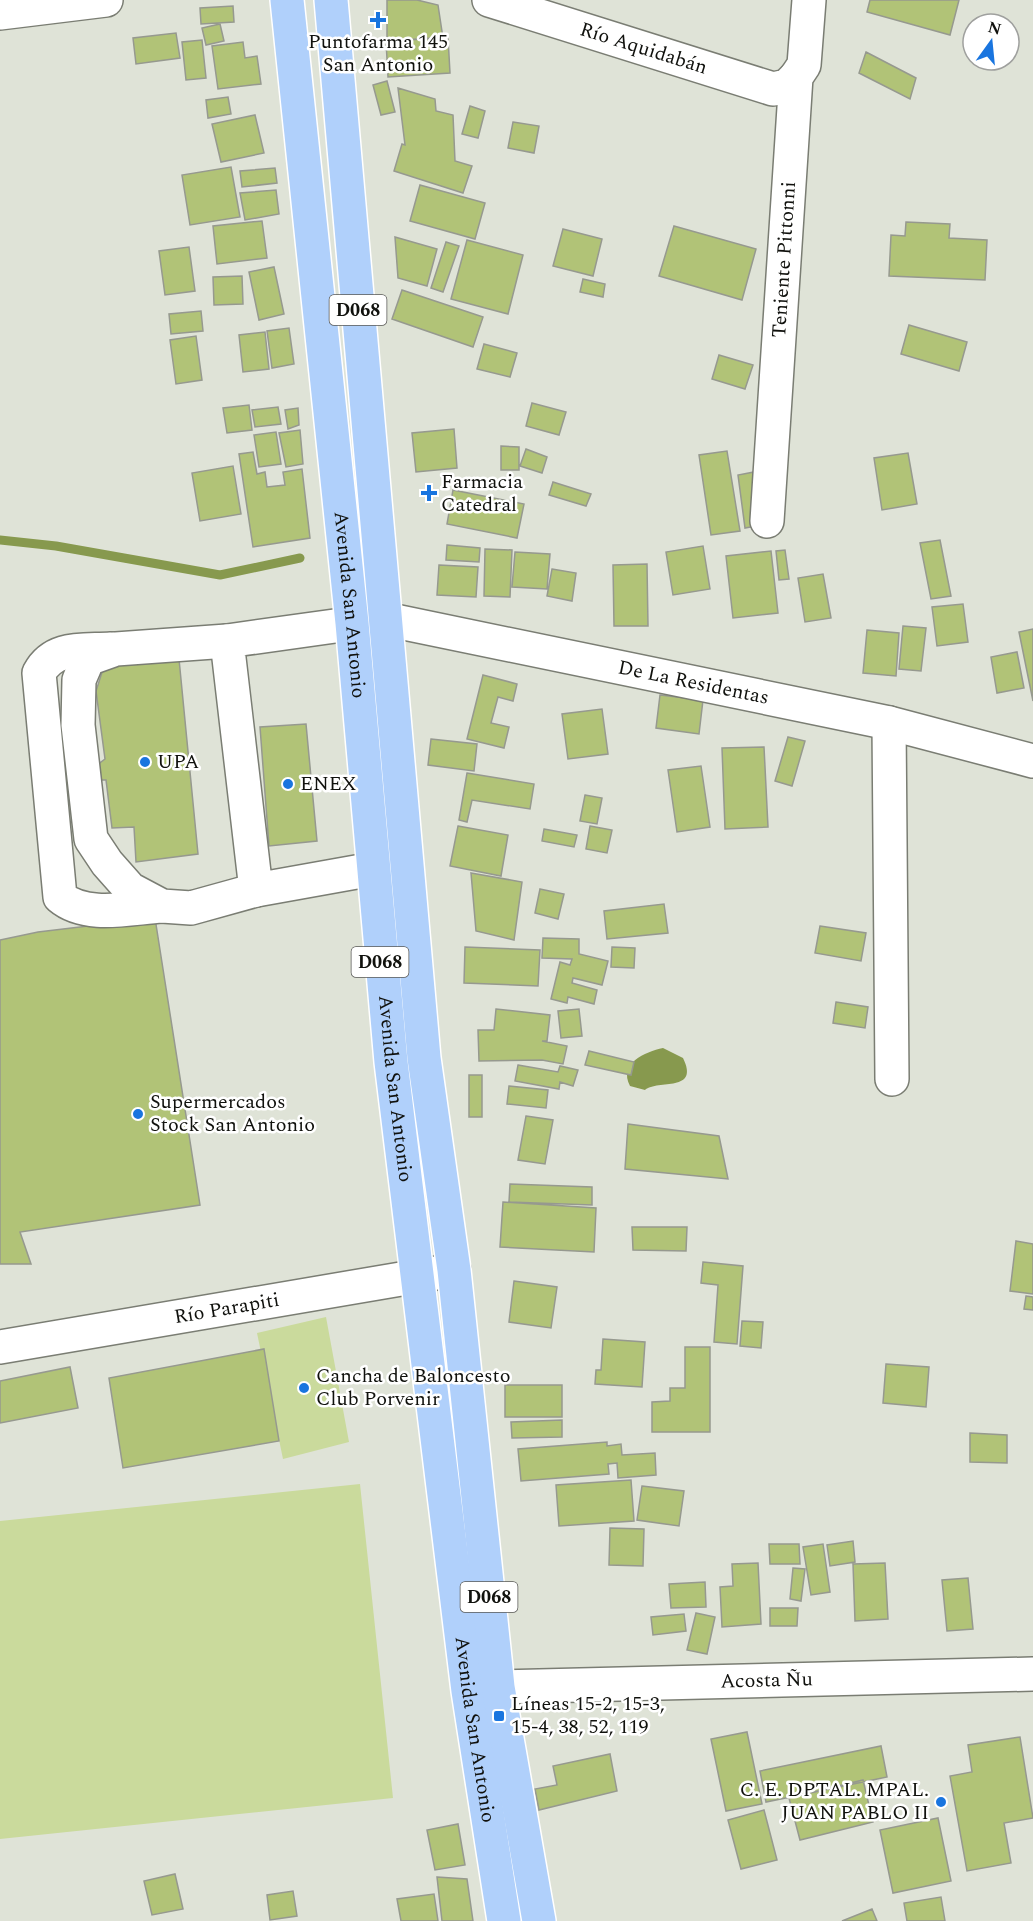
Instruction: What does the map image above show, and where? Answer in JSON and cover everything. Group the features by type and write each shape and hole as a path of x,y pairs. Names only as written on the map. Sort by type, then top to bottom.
{"main road":[{"name":"Avenida San Antonio","path":"287,0 352,623 384,1003 417,1279 483,1689 539,1921"},
{"name":"Avenida San Antonio","path":"331,0 424,1058 454,1270 483,1689 504,1921"}],"street":[{"path":"0,12 106,0"},
{"name":"Río Aquidabán","path":"489,0 773,89 787,86 796,77"},
{"name":"Teniente Pittonni","path":"767,521 796,77 804,65 809,0"},
{"name":"De La Residentas","path":"162,906 88,910 71,907 60,897 39,673 45,661 55,654 227,642 386,619 889,723 1033,761"},
{"path":"227,642 256,890"},
{"path":"116,649 88,659 79,680 78,725 91,839 107,864 130,889 162,906 191,908 256,890 373,869"},
{"path":"889,723 892,1078"},
{"name":"Río Parapiti","path":"0,1347 417,1279 454,1270"},
{"name":"Acosta Ñu","path":"483,1689 1033,1674"}],"shaded area":[{"path":"663,1048 683,1058 687,1069 682,1081 645,1090 630,1086 627,1078 630,1065 641,1056"},
{"name":"Cancha de Baloncesto Club Porvenir","path":"326,1317 349,1442 283,1459 257,1333"},
{"path":"360,1484 393,1798 0,1839 0,1521"}],"building":[{"path":"387,0 417,0 438,5 443,38 387,41"},
{"path":"870,0 959,0 950,35 867,12"},
{"path":"233,6 234,22 201,24 200,8"},
{"path":"220,24 224,41 206,45 202,28"},
{"path":"176,33 180,58 136,64 133,38"},
{"path":"448,37 450,73 388,77 386,41"},
{"path":"202,40 206,78 186,80 182,42"},
{"path":"243,42 245,58 257,56 261,84 218,89 212,46"},
{"path":"866,52 916,78 910,99 859,73"},
{"path":"387,81 395,112 381,115 373,85"},
{"path":"398,88 435,99 436,111 453,115 455,161 472,166 463,193 394,171 402,144 405,145"},
{"path":"228,97 231,114 208,118 206,100"},
{"path":"470,106 485,111 478,138 462,134"},
{"path":"255,115 264,153 221,162 212,124"},
{"path":"513,122 539,126 534,153 508,148"},
{"path":"231,167 240,217 190,225 182,175"},
{"path":"275,168 277,183 242,187 240,171"},
{"path":"420,185 485,203 475,239 410,221"},
{"path":"276,190 279,214 245,220 240,193"},
{"path":"262,221 267,258 217,264 213,226"},
{"path":"906,222 950,224 949,238 987,240 985,280 889,276 891,235 905,236"},
{"path":"674,226 756,249 742,300 659,276"},
{"path":"563,229 602,239 593,276 553,266"},
{"path":"395,237 437,249 427,286 398,278"},
{"path":"467,240 523,255 508,314 451,299"},
{"path":"446,242 459,246 443,292 431,288"},
{"path":"189,247 195,291 165,295 159,251"},
{"path":"274,267 284,314 259,320 249,272"},
{"path":"242,276 243,304 214,305 213,277"},
{"path":"583,279 605,284 603,297 580,292"},
{"path":"402,290 483,317 473,347 392,319"},
{"path":"201,311 203,331 171,334 169,314"},
{"path":"909,325 967,342 959,371 901,354"},
{"path":"289,328 294,364 272,368 267,331"},
{"path":"265,332 269,369 243,372 239,335"},
{"path":"196,336 202,380 176,384 170,340"},
{"path":"484,344 517,353 510,377 477,369"},
{"path":"719,355 753,365 745,389 712,379"},
{"path":"532,403 566,412 559,435 526,426"},
{"path":"249,405 252,430 227,433 223,408"},
{"path":"278,407 281,424 255,427 252,410"},
{"path":"298,408 299,425 288,429 285,410"},
{"path":"454,429 457,468 416,472 412,433"},
{"path":"300,430 303,464 286,467 279,433"},
{"path":"276,432 281,464 259,467 254,435"},
{"path":"501,446 519,447 519,470 501,470"},
{"path":"526,449 547,457 542,473 520,466"},
{"path":"727,451 740,531 711,535 699,455"},
{"path":"253,452 257,474 265,472 267,487 285,485 283,472 302,469 310,538 253,547 239,454"},
{"path":"908,453 917,504 882,510 874,458"},
{"path":"233,466 241,514 200,521 192,473"},
{"path":"754,472 761,525 745,528 738,475"},
{"path":"553,482 591,494 586,506 549,495"},
{"path":"453,490 524,504 517,538 447,524"},
{"path":"940,540 951,596 931,599 920,543"},
{"path":"447,545 480,548 479,562 446,560"},
{"path":"703,546 710,589 673,595 666,552"},
{"path":"485,549 512,550 510,597 484,596"},
{"path":"785,550 789,579 779,580 776,551"},
{"path":"771,551 778,613 733,618 726,556"},
{"path":"515,552 550,554 547,589 512,587"},
{"path":"647,564 648,626 614,626 613,565"},
{"path":"439,565 478,567 476,597 437,595"},
{"path":"552,569 576,573 572,601 547,596"},
{"path":"823,574 831,618 805,622 798,578"},
{"path":"963,604 968,642 937,646 932,607"},
{"path":"903,626 926,628 921,671 899,669"},
{"path":"1033,629 1033,701 1019,632"},
{"path":"867,630 899,633 896,676 863,673"},
{"path":"1017,652 1024,688 997,693 991,657"},
{"name":"UPA","path":"179,659 198,854 136,862 134,827 112,828 106,780 98,780 97,765 105,759 96,691 104,666"},
{"path":"483,675 517,684 513,701 498,697 491,723 509,727 504,748 467,739"},
{"path":"660,695 703,700 699,734 656,728"},
{"path":"602,709 608,754 568,759 562,714"},
{"name":"ENEX","path":"306,724 317,841 269,846 260,727"},
{"path":"788,737 805,741 792,786 775,781"},
{"path":"431,739 477,744 474,771 428,765"},
{"path":"764,747 768,827 725,829 722,748"},
{"path":"701,766 710,827 677,832 668,770"},
{"path":"467,773 534,784 530,809 472,800 467,822 459,820"},
{"path":"585,795 602,798 597,824 580,821"},
{"path":"458,826 508,835 501,876 450,866"},
{"path":"590,826 612,830 607,853 586,849"},
{"path":"544,829 577,835 574,847 542,841"},
{"path":"471,873 522,882 514,940 476,931"},
{"path":"540,889 564,894 558,919 535,913"},
{"path":"664,904 668,933 607,939 604,911"},
{"path":"155,918 200,1205 20,1232 31,1264 0,1264 0,940 38,932"},
{"path":"820,926 866,933 861,961 815,953"},
{"path":"543,938 579,939 579,954 608,961 602,985 573,978 572,983 597,990 594,1004 568,997 567,1003 551,999 560,962 570,965 572,959 542,958"},
{"path":"465,947 540,950 538,986 464,983"},
{"path":"612,947 635,948 634,968 611,967"},
{"path":"836,1002 868,1007 865,1028 833,1023"},
{"path":"496,1009 550,1015 547,1041 542,1041 567,1046 563,1064 542,1060 479,1061 478,1030 494,1030"},
{"path":"579,1009 582,1036 561,1038 558,1011"},
{"path":"589,1051 634,1062 631,1075 585,1065"},
{"path":"518,1065 558,1072 560,1066 578,1070 573,1086 560,1082 559,1089 515,1081"},
{"path":"469,1075 482,1075 482,1117 469,1117"},
{"path":"509,1086 548,1090 546,1108 507,1104"},
{"path":"526,1116 553,1120 545,1164 518,1160"},
{"path":"628,1124 719,1136 728,1179 625,1169"},
{"path":"510,1184 592,1187 592,1205 509,1202"},
{"path":"503,1202 596,1208 594,1252 500,1247"},
{"path":"632,1227 687,1227 686,1251 633,1250"},
{"path":"1016,1241 1033,1244 1033,1294 1010,1291"},
{"path":"703,1262 743,1266 737,1344 714,1342 718,1285 701,1283"},
{"path":"514,1281 557,1287 551,1328 509,1322"},
{"path":"1026,1296 1033,1297 1033,1310 1024,1309"},
{"path":"742,1321 763,1322 761,1348 740,1346"},
{"path":"603,1339 645,1342 642,1387 595,1384 596,1370 601,1370"},
{"path":"685,1347 710,1347 710,1432 652,1432 652,1402 670,1401 670,1388 685,1388"},
{"path":"264,1349 279,1441 123,1468 109,1378"},
{"path":"886,1364 929,1367 926,1407 883,1403"},
{"path":"70,1367 78,1408 0,1423 0,1381"},
{"path":"505,1385 562,1385 562,1417 505,1417"},
{"path":"562,1420 562,1437 512,1438 511,1422"},
{"path":"970,1433 1007,1435 1007,1463 970,1462"},
{"path":"607,1442 607,1446 621,1444 622,1455 655,1453 656,1475 618,1478 617,1463 608,1464 609,1474 521,1481 518,1449"},
{"path":"631,1480 634,1521 559,1526 556,1485"},
{"path":"642,1486 684,1491 679,1526 637,1520"},
{"path":"610,1528 644,1529 643,1566 609,1565"},
{"path":"853,1541 855,1562 830,1566 827,1545"},
{"path":"769,1544 799,1544 800,1564 770,1564"},
{"path":"823,1544 830,1592 811,1595 803,1547"},
{"path":"758,1563 761,1624 722,1627 720,1587 733,1586 732,1564"},
{"path":"885,1563 888,1619 855,1621 853,1564"},
{"path":"793,1568 805,1569 801,1601 790,1599"},
{"path":"968,1578 973,1629 947,1631 942,1580"},
{"path":"705,1582 706,1607 671,1608 669,1584"},
{"path":"770,1608 798,1608 797,1626 770,1626"},
{"path":"696,1613 715,1617 707,1654 687,1650"},
{"path":"684,1614 686,1631 653,1635 651,1617"},
{"path":"747,1732 762,1804 726,1811 711,1739"},
{"path":"1020,1737 1033,1818 1004,1823 1011,1863 967,1871 950,1776 972,1772 968,1745"},
{"path":"881,1746 887,1777 766,1802 760,1771"},
{"path":"610,1754 617,1791 539,1810 535,1789 557,1785 553,1766"},
{"path":"863,1780 873,1822 800,1840 789,1798"},
{"path":"764,1810 777,1860 741,1869 728,1820"},
{"path":"938,1818 951,1881 893,1893 880,1830"},
{"path":"458,1824 465,1865 435,1870 427,1830"},
{"path":"175,1874 183,1909 152,1915 144,1881"},
{"path":"437,1877 467,1879 473,1921 442,1921"},
{"path":"293,1891 297,1916 270,1920 267,1895"},
{"path":"434,1894 438,1921 401,1921 397,1899"},
{"path":"941,1897 945,1921 907,1921 904,1903"},
{"path":"872,1909 877,1921 842,1921"}],"waterway":[{"path":"0,540 56,546 220,575 300,558"}],"place":[{"name":"Puntofarma 145 San Antonio","path":"378,20"},
{"name":"Farmacia Catedral","path":"429,493"},
{"name":"UPA","path":"145,762"},
{"name":"ENEX","path":"288,784"},
{"name":"Supermercados Stock San Antonio","path":"138,1114"},
{"name":"Cancha de Baloncesto Club Porvenir","path":"304,1388"},
{"name":"Líneas 15-2, 15-3, 15-4, 38, 52, 119","path":"499,1716"},
{"name":"C. E. DPTAL. MPAL. JUAN PABLO II","path":"941,1802"}]}
